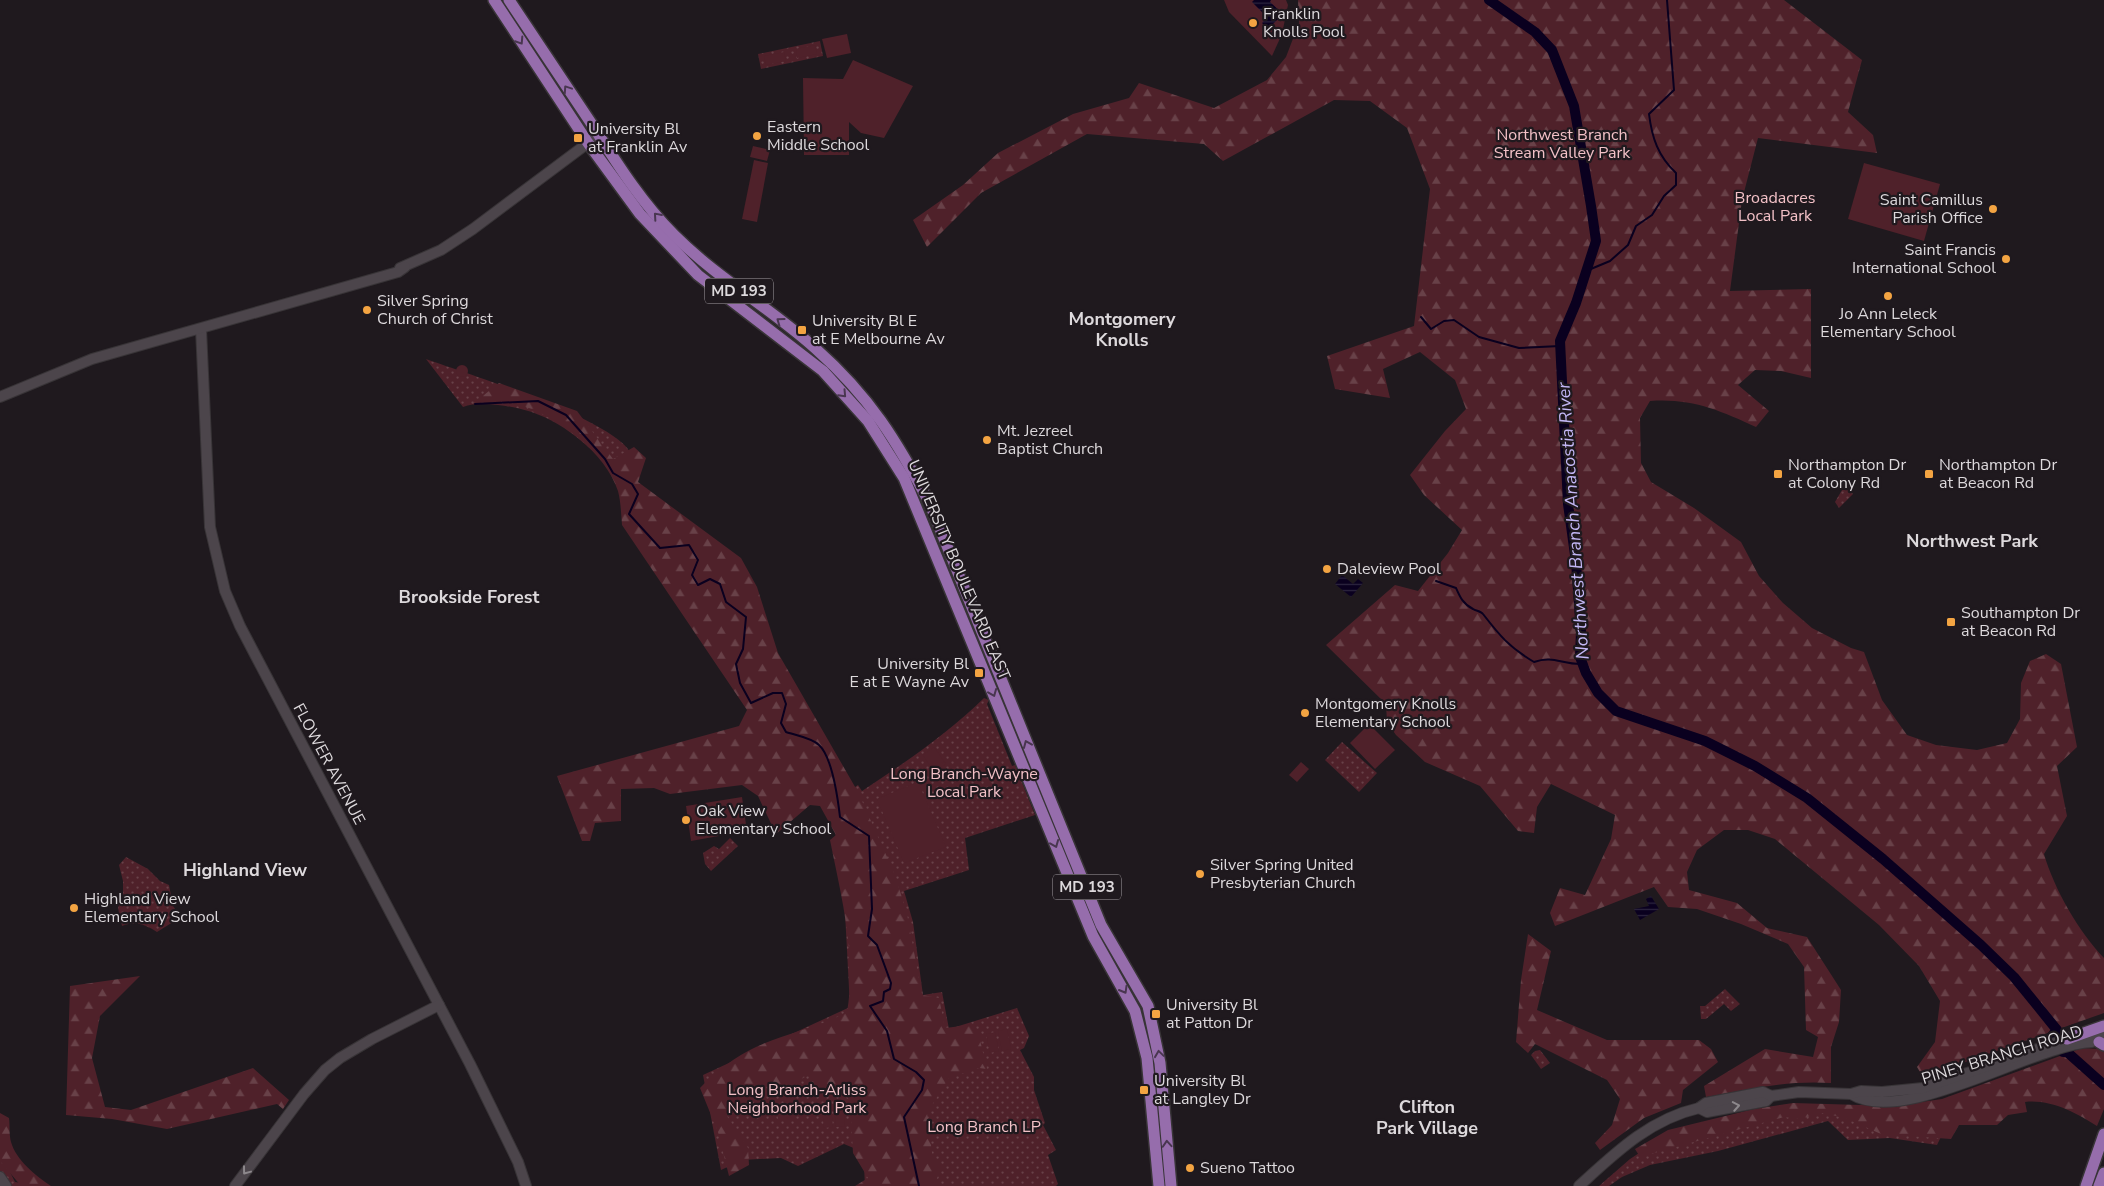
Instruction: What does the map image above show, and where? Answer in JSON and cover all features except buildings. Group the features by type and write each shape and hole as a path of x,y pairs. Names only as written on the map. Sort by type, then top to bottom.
{"main road":[{"name":"UNIVERSITY BOULEVARD EAST","path":"494,0 623,194 671,249 709,284 823,372 868,421 904,478 1093,936 1135,1011 1147,1058 1159,1186"},
{"name":"UNIVERSITY BOULEVARD EAST","path":"509,0 594,130 640,196 674,235 725,281 816,348 877,412 914,471 930,504 1102,925 1148,1006 1160,1063 1171,1186"},
{"path":"2069,1042 2104,1026"},
{"path":"2086,1186 2104,1134"},
{"path":"2099,1186 2104,1173"}],"street":[{"path":"0,397 18,389 24,384 32,384 92,359 389,275 396,268 405,267 441,250 473,229 588,142 594,130"},
{"path":"588,142 602,141"},
{"name":"FLOWER AVENUE","path":"201,329 210,527 225,591 244,633 518,1162 526,1186"},
{"path":"235,1186 304,1094 325,1070 340,1058 438,1005"},
{"name":"PINEY BRANCH ROAD","path":"1579,1186 1617,1151 1647,1129 1700,1108 1706,1103 1763,1092 1771,1096 1799,1092 1851,1094 1860,1100 1891,1100 1934,1094 2086,1035 2103,1042"},
{"path":"0,1177 6,1186"}],"green space":[{"path":"1224,0 1286,0 1288,5 1282,34 1272,56 1229,12"},
{"name":"Northwest Branch Stream Valley Park","path":"1298,0 1784,0 1862,60 1848,112 1873,135 1877,153 1758,138 1742,200 1730,291 1811,289 1811,378 1781,371 1755,370 1738,385 1769,411 1756,427 1730,415 1692,403 1650,401 1640,418 1641,463 1651,482 1694,508 1741,542 1759,576 1783,603 1812,628 1851,648 1864,652 1882,700 1907,735 1936,745 1977,750 2007,743 2020,719 2021,683 2030,661 2046,654 2061,664 2077,747 2057,766 2067,816 2044,854 2054,881 2068,909 2085,936 2104,958 2104,1013 1923,1077 1917,1067 1935,1042 1940,1001 1919,966 1879,925 1775,839 1748,830 1724,830 1697,850 1687,872 1689,890 1737,903 1767,928 1807,937 1841,990 1839,1022 1831,1047 1831,1083 1784,1084 1706,1097 1704,1086 1765,1049 1813,1057 1818,1037 1806,1030 1804,967 1788,944 1741,924 1697,909 1668,907 1654,887 1555,926 1550,913 1560,888 1585,895 1611,839 1615,815 1551,784 1537,807 1534,833 1518,831 1480,786 1425,762 1396,735 1387,722 1386,704 1326,645 1395,585 1418,591 1448,553 1462,530 1424,495 1410,475 1445,431 1466,409 1455,380 1420,352 1383,369 1390,398 1335,389 1327,356 1414,326 1430,189 1407,128 1370,101 1334,100 1223,161 1204,144 1087,134 981,193 927,247 913,220 963,185 998,153 1073,114 1129,98 1139,83 1214,108 1267,80 1286,57 1299,23"},
{"path":"847,34 851,53 827,58 822,39"},
{"path":"820,41 823,56 761,69 758,54"},
{"path":"815,45 817,54 797,58 796,49"},
{"path":"784,52 786,61 766,65 764,56"},
{"path":"853,60 913,86 884,138 861,133 849,122 849,155 804,155 803,78 843,79"},
{"path":"753,146 770,150 767,161 750,157"},
{"path":"754,160 768,163 757,222 742,219"},
{"path":"1864,163 1940,184 1924,241 1848,219"},
{"path":"426,359 536,398 567,412 595,425 617,439 630,452 611,468 573,434 532,412 485,404 463,407"},
{"path":"460,365 464,365 468,371 464,377 460,377 456,373 456,369"},
{"path":"499,383 577,411 613,459 634,447 646,458 638,482 741,558 757,587 778,653 858,792 895,875 907,914 922,995 939,998 945,1028 970,1025 978,1032 987,1069 979,1068 949,1078 927,1113 932,1153 941,1168 934,1186 855,1186 868,1178 853,1153 850,1100 837,1088 822,1089 812,1074 799,1080 793,1105 786,1105 771,1082 745,1105 727,1116 748,1148 749,1165 729,1176 718,1132 700,1088 726,1065 748,1051 767,1042 836,1018 847,1012 850,991 849,947 843,904 830,840 836,835 820,806 810,805 776,834 758,796 742,785 670,794 654,788 621,789 621,821 595,823 590,841 582,841 557,776 739,726 747,710 622,525 618,491 612,477 603,464 580,439 552,419 538,412 512,403 474,403"},
{"path":"1842,490 1849,490 1853,494 1839,508 1835,502"},
{"path":"984,698 989,700 987,704 1012,766 1015,765 1035,815 965,838 969,870 904,891 913,922 923,995 942,992 949,1029 1017,1008 1029,1036 1024,1048 1020,1050 1034,1077 1034,1090 1045,1123 1043,1125 1056,1150 1048,1155 1058,1184 1056,1186 865,1186 864,1166 856,1149 844,1144 798,1166 781,1158 742,1160 721,1170 703,1075 850,1007 843,875 833,822 824,808 858,785 862,791 926,747"},
{"path":"1369,724 1395,750 1375,769 1350,743"},
{"path":"1342,742 1377,773 1359,792 1325,760"},
{"path":"934,747 946,764 934,772 923,755"},
{"path":"1301,762 1309,769 1297,782 1289,775"},
{"path":"918,782 946,847 904,863 877,799"},
{"path":"742,797 747,831 691,841 686,806"},
{"path":"730,838 738,846 711,871 705,864 703,853 714,846 719,849"},
{"path":"126,857 148,869 160,881 169,885 173,906 181,917 157,932 140,924 122,926 118,908 123,893 123,881 119,865"},
{"path":"1528,934 1551,951 1537,1010 1607,1040 1699,1040 1711,1049 1718,1062 1683,1090 1681,1103 1644,1118 1600,1150 1595,1143 1612,1125 1620,1099 1607,1080 1535,1044 1528,1053 1516,1042 1521,980"},
{"path":"140,976 100,1016 92,1058 105,1107 131,1110 253,1068 289,1100 283,1109 277,1104 167,1129 112,1119 66,1115 70,986"},
{"path":"1725,989 1740,1004 1731,1011 1724,1004 1706,1019 1701,1019 1700,1006 1705,1006"},
{"path":"1007,1029 1011,1049 1002,1051 998,1031"},
{"path":"995,1032 999,1051 990,1053 986,1034"},
{"path":"2082,1048 2100,1049 2104,1052 2104,1109 2097,1126 2081,1116 2054,1105 2025,1102 2027,1112 2008,1115 1997,1125 1959,1125 1951,1139 1881,1134 1845,1118 1822,1113 1799,1119 1784,1117 1640,1157 1635,1149 1668,1130 1754,1109 1793,1103 1894,1106 1942,1099"},
{"path":"1540,1050 1550,1063 1541,1069 1531,1055 1535,1051"},
{"path":"1960,1098 1937,1145 1890,1138 1848,1140 1828,1121 1718,1151 1650,1165 1622,1177 1609,1186 1599,1186 1630,1159 1653,1144 1776,1111 1886,1114"},
{"path":"843,1106 845,1126 836,1127 834,1107"},
{"path":"777,1107 795,1107 795,1119 778,1119"},
{"path":"831,1107 833,1127 824,1128 822,1108"},
{"path":"0,1113 9,1118 10,1139 17,1155 33,1172 51,1186 21,1186 0,1161"},
{"path":"0,1152 15,1182 41,1186 0,1186"}],"shaded area":[{"path":"1254,0 1271,0 1270,2 1283,14 1268,29 1262,23 1267,17 1252,2"},
{"path":"1342,575 1353,584 1358,579 1363,583 1351,597 1335,584"},
{"path":"1651,896 1659,909 1640,920 1634,909 1649,906 1646,899"}],"waterway":[{"name":"Northwest Branch Anacostia River","path":"1489,0 1535,32 1552,50 1574,106 1591,206 1596,241 1576,303 1560,341 1568,504 1576,562 1581,632 1580,657 1586,673 1598,693 1616,711 1705,741 1755,766 1807,798 1883,859 1981,945 2014,977 2057,1030 2052,1036 2063,1052 2067,1052 2104,1085"},
{"path":"1586,271 1610,261 1628,245 1636,226 1652,215 1664,196 1676,185 1676,173 1660,153 1652,131 1649,114 1674,90 1667,0"},
{"path":"1421,317 1431,329 1444,321 1454,320 1479,337 1519,348 1560,346"},
{"path":"475,404 538,401 566,415 605,459 613,473 632,484 638,494 629,514 660,548 689,545 698,560 692,575 698,585 710,579 720,584 726,602 746,617 743,649 736,664 740,683 751,703 773,693 782,693 786,704 781,723 786,732 812,740 824,751 834,779 840,817 869,836 872,909 868,936 877,945 891,983 890,989 884,992 883,1001 870,1006 887,1031 894,1059 916,1072 924,1080 922,1090 904,1117 919,1186"},
{"path":"1436,581 1456,588 1464,603 1482,613 1506,641 1534,662 1547,659 1583,664"}],"place":[{"name":"Franklin Knolls Pool","path":"1253,23"},
{"name":"Eastern Middle School","path":"757,136"},
{"name":"University Bl at Franklin Av","path":"578,138"},
{"name":"Saint Camillus Parish Office","path":"1993,209"},
{"name":"Saint Francis International School","path":"2006,259"},
{"name":"Jo Ann Leleck Elementary School","path":"1888,296"},
{"name":"Silver Spring Church of Christ","path":"367,310"},
{"name":"University Bl E at E Melbourne Av","path":"802,330"},
{"name":"Mt. Jezreel Baptist Church","path":"987,440"},
{"name":"Northampton Dr at Colony Rd","path":"1778,474"},
{"name":"Northampton Dr at Beacon Rd","path":"1929,474"},
{"name":"Daleview Pool","path":"1327,569"},
{"name":"Southampton Dr at Beacon Rd","path":"1951,622"},
{"name":"University Bl E at E Wayne Av","path":"979,673"},
{"name":"Montgomery Knolls Elementary School","path":"1305,713"},
{"name":"Oak View Elementary School","path":"686,820"},
{"name":"Silver Spring United Presbyterian Church","path":"1200,874"},
{"name":"Highland View Elementary School","path":"74,908"},
{"name":"University Bl at Patton Dr","path":"1156,1014"},
{"name":"University Bl at Langley Dr","path":"1144,1090"},
{"name":"Sueno Tattoo","path":"1190,1168"}],"district":[{"name":"Montgomery Knolls","path":"1122,329"},
{"name":"Northwest Park","path":"1972,541"},
{"name":"Brookside Forest","path":"469,597"},
{"name":"Highland View","path":"245,870"},
{"name":"Clifton Park Village","path":"1427,1117"}],"park label":[{"name":"Broadacres Local Park","path":"1775,207"},
{"name":"Long Branch-Wayne Local Park","path":"964,783"},
{"name":"Long Branch-Arliss Neighborhood Park","path":"797,1099"},
{"name":"Long Branch LP","path":"984,1127"}]}
